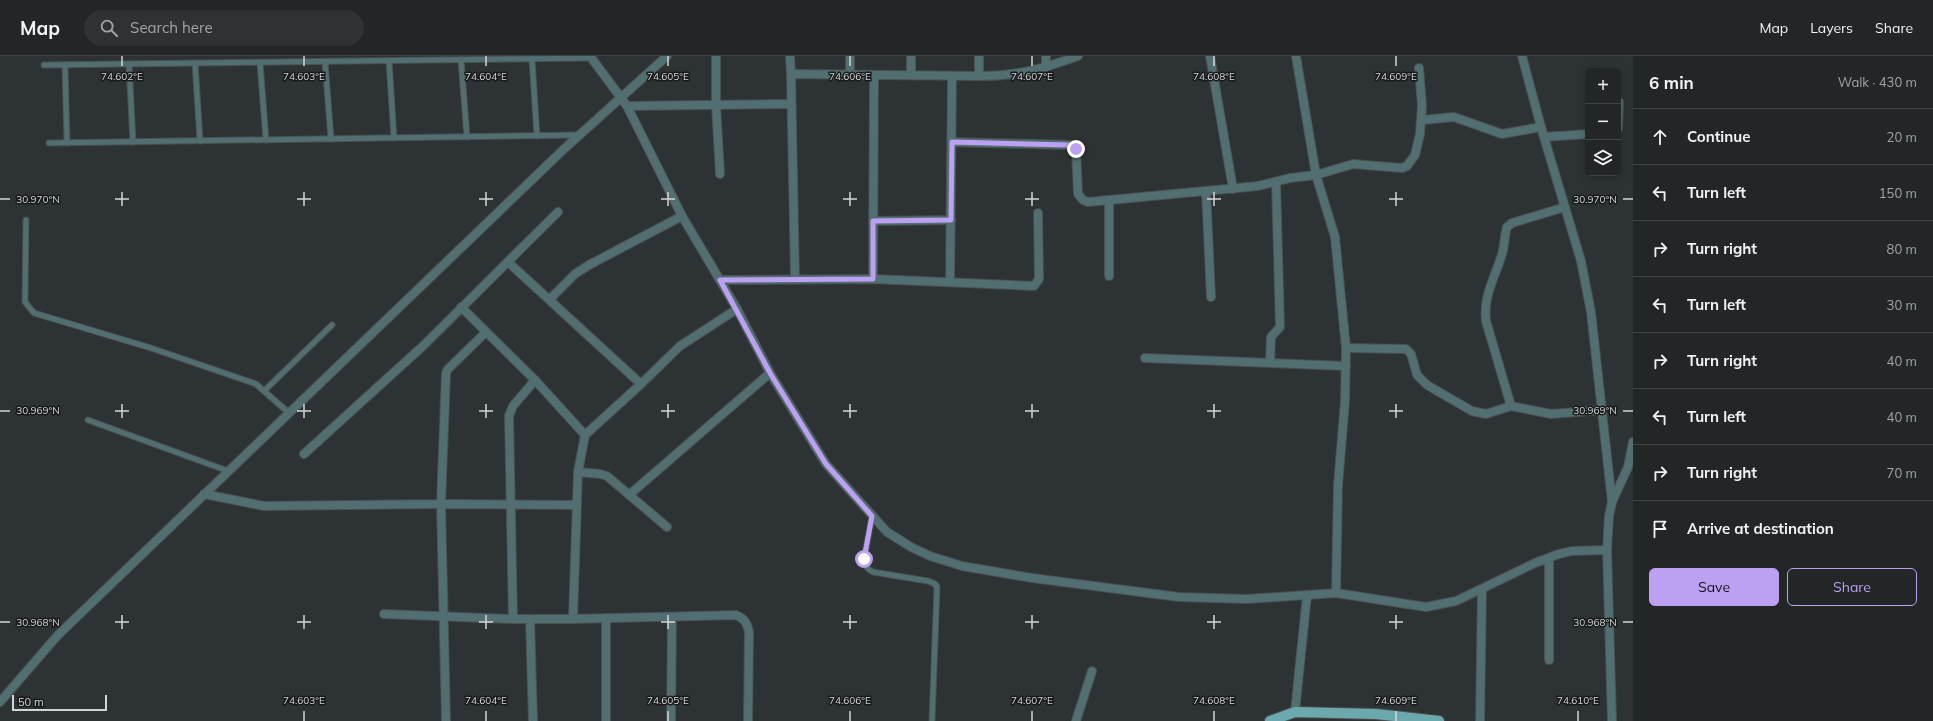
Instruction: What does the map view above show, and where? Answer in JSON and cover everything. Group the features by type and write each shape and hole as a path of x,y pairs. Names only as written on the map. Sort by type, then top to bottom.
{"main road":[{"path":"1270,721 1295,712 1439,721"}],"street":[{"path":"0,702 58,634 578,136 667,56"},
{"path":"716,56 716,105 720,174"},
{"path":"790,56 795,278"},
{"path":"850,56 850,75"},
{"path":"911,56 911,75"},
{"path":"979,56 979,76"},
{"path":"1046,56 1046,67"},
{"path":"791,74 952,76 1013,75 1046,67 1078,56"},
{"path":"1210,56 1233,189"},
{"path":"1296,56 1316,174 1335,237 1346,348 1338,485 1336,593"},
{"path":"1522,56 1541,127 1581,261 1591,312 1612,502 1607,550 1612,721"},
{"path":"591,57 626,106 682,216 737,309 770,373 826,464 887,532 911,548 930,556 962,566 1032,578 1180,597 1247,599 1336,593 1426,607 1456,601 1549,558 1572,551 1607,550"},
{"path":"952,142 1072,145 1076,149 1080,197 1088,202 1233,189 1316,174 1353,164 1402,168 1407,166 1416,155 1422,120 1420,68"},
{"path":"873,279 874,75"},
{"path":"950,282 952,76"},
{"path":"626,106 791,104"},
{"path":"1422,120 1454,117 1502,134 1541,127"},
{"path":"1544,136 1585,134"},
{"path":"1270,362 1270,337 1280,327 1276,182"},
{"path":"1206,191 1211,297"},
{"path":"1109,200 1109,276"},
{"path":"1511,406 1486,321 1485,311 1487,298 1494,274 1503,253 1507,226 1512,223 1565,207"},
{"path":"304,454 423,346 558,212"},
{"path":"720,280 795,278 873,279 1034,286 1038,283 1039,279 1038,213"},
{"path":"550,299 575,274 589,265 682,216"},
{"path":"873,221 951,220"},
{"path":"508,262 641,384"},
{"path":"461,307 535,380 585,435"},
{"path":"573,619 578,472 585,435 680,346 737,309"},
{"path":"446,721 441,504 446,373 448,369 486,332"},
{"path":"1346,348 1406,349 1411,354 1417,376 1427,385 1457,404 1472,411 1486,414 1511,406 1552,414 1602,410"},
{"path":"1145,358 1346,366"},
{"path":"629,495 770,373"},
{"path":"513,619 511,410 535,380"},
{"path":"1612,502 1626,475 1633,442"},
{"path":"578,472 607,476 667,527"},
{"path":"204,494 264,506 441,504 577,505"},
{"path":"1549,558 1550,660"},
{"path":"1480,721 1482,589"},
{"path":"1295,712 1307,595"},
{"path":"384,614 513,619 736,615 742,617 747,623 749,632 748,721"},
{"path":"671,721 672,617"},
{"path":"606,618 606,721"},
{"path":"530,619 533,721"},
{"path":"1076,721 1092,671"}],"lane":[{"path":"44,65 591,57"},
{"path":"532,59 537,136"},
{"path":"461,60 467,137"},
{"path":"389,61 394,138"},
{"path":"325,62 331,139"},
{"path":"195,63 200,141"},
{"path":"260,63 266,140"},
{"path":"130,64 133,142"},
{"path":"65,65 67,143"},
{"path":"49,144 578,136"},
{"path":"26,220 25,302 34,313 151,348 256,384 265,390 289,413"},
{"path":"265,390 332,325"},
{"path":"88,420 228,471"},
{"path":"872,516 864,565 873,572 928,581 935,584 937,587 932,721"}],"route":[{"path":"864,559 872,516 826,464 770,373 737,309 720,280 795,278 873,279 873,221 951,220 952,142 1072,145 1076,149"}]}
